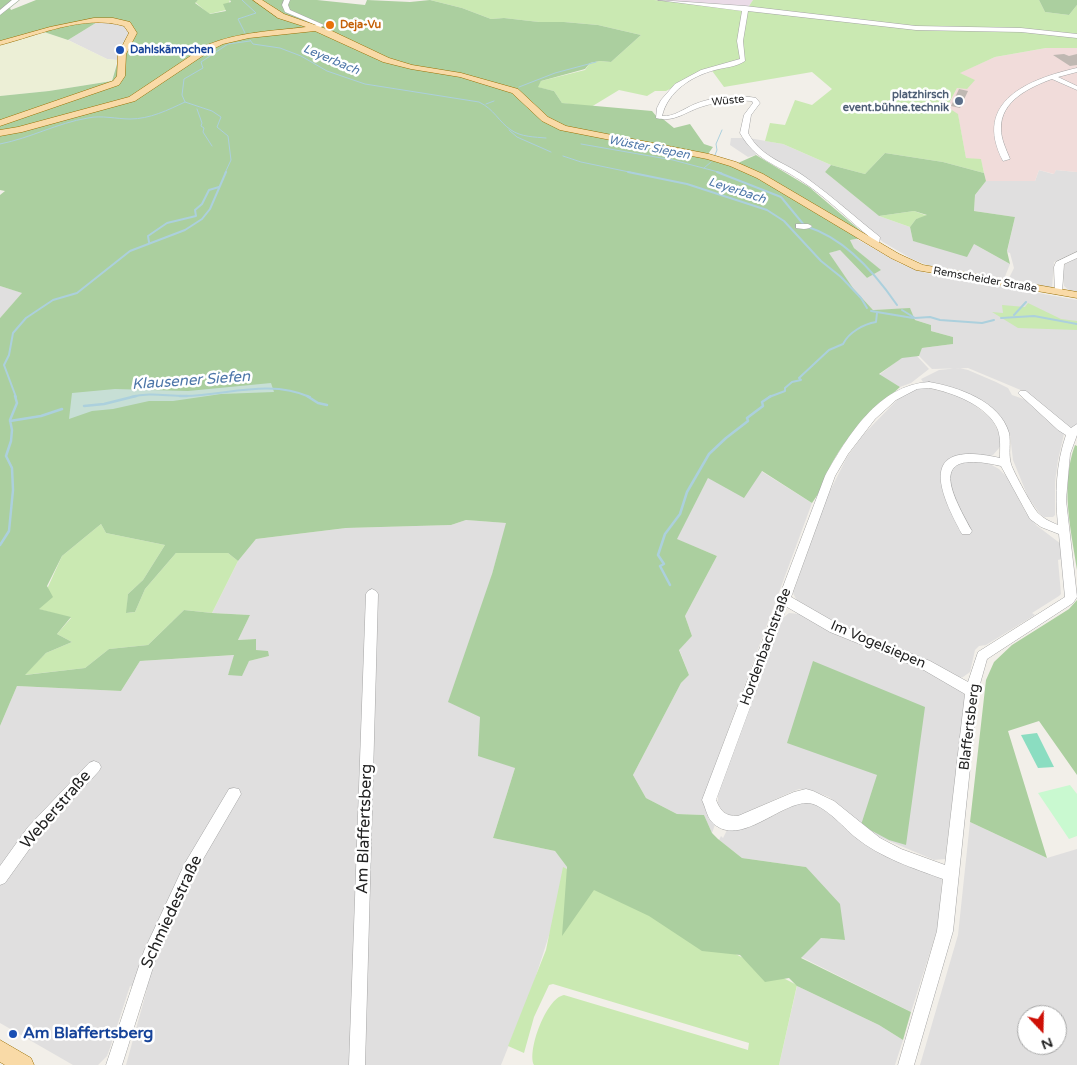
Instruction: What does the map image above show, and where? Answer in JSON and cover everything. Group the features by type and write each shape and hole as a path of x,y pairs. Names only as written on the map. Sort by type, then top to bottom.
{"main road":[{"path":"257,0 275,13 290,17 397,64 461,75 512,90 518,93 545,119 563,128 709,157 733,164 760,176 895,256"},
{"path":"0,43 64,26 100,20 125,22 130,26 132,33 122,54 121,76 116,83 0,123"},
{"path":"0,133 38,125 132,99 210,47 221,42 249,36 316,28"},
{"name":"Remscheider Straße","path":"895,256 930,270 1077,295"},
{"path":"0,1050 24,1065"}],"street":[{"path":"0,13 16,0"},
{"path":"287,0 285,8 290,17"},
{"path":"661,0 745,8 810,18 916,28 1021,30 1077,36"},
{"name":"Wüste","path":"745,8 739,42 742,59 738,63 709,70 675,88 661,106 658,117 665,119 681,115 696,106 706,103 745,98 754,100 757,102 748,115 744,133 750,144 761,155 812,186 877,239 875,244"},
{"path":"1006,159 998,137 998,115 1010,100 1021,92 1052,77 1077,70"},
{"path":"1052,77 1077,88"},
{"path":"1058,292 1058,267 1060,262 1077,254"},
{"name":"Hordenbachstraße","path":"952,875 886,850 864,836 817,799 806,796 796,798 743,823 732,824 722,820 711,808 709,800 830,476 845,449 883,406 905,389 930,385 947,388 986,408 1002,428 1005,440 1006,463 1034,516 1044,524 1063,531"},
{"name":"Blaffertsberg","path":"906,1065 945,931 972,692 982,656 1069,600 1072,594 1072,580 1063,531 1061,500 1065,454 1074,431 1062,428 1024,393"},
{"path":"966,531 947,491 945,471 956,460 975,457 1006,463"},
{"name":"Am Blaffertsberg","path":"357,1065 372,594"},
{"name":"Im Vogelsiepen","path":"784,599 834,628 926,664 972,692"},
{"name":"Weberstraße","path":"0,878 33,832 94,767"},
{"name":"Schmiedestraße","path":"114,1065 149,956 190,868 234,794"}],"shaded area":[{"path":"654,0 753,0 747,9"},
{"path":"99,21 122,23 130,34 117,60 107,59 68,40"},
{"path":"1046,48 1077,48 1077,172 1056,170 1054,174 1039,170 1035,181 986,181 981,160 966,158 958,115 947,108 957,88 974,80 959,73 995,57"},
{"path":"731,138 749,138 783,144 831,165 825,172 879,216 910,227 913,241 974,244 1010,264 1004,279 932,267 912,259 883,242 832,200 756,150 756,155 748,157 730,145"},
{"path":"1039,170 1053,174 1056,170 1077,172 1077,251 1054,262 1052,288 1008,280 1014,268 1010,253 1007,252 1015,217 974,211 975,195 986,181 1035,181"},
{"path":"857,239 899,263 926,273 1077,300 1077,424 1070,430 1023,391 968,368 932,369 919,356 922,348 953,344 953,337 931,331 931,325 915,320 910,309 873,310 853,288 828,253 840,250 867,278 880,270 854,248 850,240"},
{"path":"1077,258 1077,292 1070,291 1064,286 1063,275 1065,264"},
{"path":"0,286 23,293 0,318"},
{"path":"917,356 929,369 911,383 900,387 879,375 902,357"},
{"path":"959,368 996,382 1008,388 1012,395 1032,402 1064,434 1055,482 1055,515 1053,517 1044,517 1040,514 1028,497 1013,460 1010,435 999,416 968,394 937,383 923,382 921,379 939,370"},
{"path":"927,388 954,394 972,403 992,419 1001,438 1000,447 993,455 983,457 1007,477 1026,513 1036,525 1061,544 1066,558 1058,560 1061,594 1032,613 1035,615 986,645 979,646 975,650 970,672 959,678 907,652 827,619 797,601 793,593 827,497 847,457 862,436 898,399 916,389"},
{"path":"761,471 812,503 705,793 716,822 712,833 704,815 677,814 646,798 633,775 681,683 689,675 679,649 692,636 685,616 717,556 676,539 708,478"},
{"path":"466,520 507,523 492,574 480,717 515,768 493,838 555,851 567,867 552,926 533,985 501,1065 126,1065 147,989 130,986 107,1056 98,1065 73,1065 0,1023 0,726 17,686 121,691 140,661 235,655 228,675 249,661 269,656 256,650 256,639 238,640 250,615 212,613 238,561 256,539 346,528 451,525"},
{"path":"789,613 800,614 919,666 961,690 964,694 965,699 945,859 934,860 875,835 829,797 810,790 799,789 739,816 728,815 721,809 718,803 718,793 783,618"},
{"path":"813,802 940,876 942,880 938,927 911,1012 801,957 821,938 845,940 806,867 742,858 719,840 721,836 723,838 728,828 748,828 797,804"},
{"path":"970,822 1047,858 1077,849 1077,1065 920,1065 958,935"},
{"path":"797,986 879,1025 903,1040 895,1065 779,1065"}],"green space":[{"path":"0,0 20,0 10,8 11,10 36,0 198,0 195,3 210,14 226,11 223,4 231,2 230,0 317,0 365,5 367,0 410,2 430,0 462,8 491,19 504,18 598,25 641,35 611,62 600,61 590,63 585,69 541,81 538,87 554,91 562,103 652,111 657,117 663,119 674,128 690,124 704,144 713,147 708,154 738,163 756,155 809,187 868,237 850,240 854,248 881,270 867,278 840,250 829,253 853,288 873,310 910,308 915,320 931,325 931,331 953,337 953,344 922,348 919,356 902,358 879,374 900,387 864,421 844,444 821,487 864,426 812,503 762,471 744,498 708,478 677,539 717,556 685,616 692,636 679,650 689,675 681,683 633,775 646,798 677,814 704,815 712,833 742,858 806,867 840,904 845,940 821,938 801,958 911,1012 903,1040 879,1025 797,986 789,978 765,982 740,955 702,951 649,916 594,890 562,936 567,867 555,851 493,838 515,768 478,756 480,717 448,702 492,574 506,523 466,520 451,525 346,528 256,539 238,561 228,553 176,553 145,589 135,612 126,613 128,594 143,580 165,545 106,533 101,524 62,556 47,586 53,597 39,609 71,617 57,634 72,642 46,653 25,675 85,668 109,649 148,645 184,610 250,615 238,640 256,639 256,650 268,651 269,656 249,661 242,676 228,675 234,655 140,661 121,691 17,686 0,726 0,318 22,293 0,286 0,195 5,191 0,190 0,96 49,91 112,81 121,50 130,34 125,25 99,21 68,40 44,32 0,45"},
{"path":"198,0 230,0 226,10 209,14 195,2"},
{"path":"430,0 654,0 747,9 753,0 1039,0 1045,12 1069,15 1077,5 1077,48 1046,48 995,57 960,73 975,80 967,89 957,88 947,107 958,114 966,158 981,159 984,173 943,162 885,153 865,174 831,165 783,144 765,141 770,123 785,125 795,100 812,105 832,89 812,72 724,87 710,68 666,91 655,91 647,96 619,90 591,107 562,103 554,91 537,87 541,81 585,70 590,63 600,61 611,62 641,35 598,25 504,18 491,19 462,8"},
{"path":"1039,0 1077,0 1077,5 1069,15 1045,12"},
{"path":"44,32 68,40 107,59 117,60 112,81 49,91 0,96 0,45"},
{"path":"885,153 943,162 984,173 986,181 975,195 974,211 1015,217 1007,251 1010,264 974,244 967,257 913,241 910,227 916,219 927,215 914,211 879,216 825,172 831,165 865,174"},
{"path":"914,211 928,216 916,219 910,227 879,216"},
{"path":"1028,303 1061,319 1077,321 1077,330 1018,328 992,312 1003,313 1002,305 1025,307"},
{"path":"271,383 274,392 221,394 173,401 149,401 113,409 92,411 69,419 72,393 115,389 188,391"},
{"path":"1075,445 1077,446 1077,570 1067,492 1068,476"},
{"path":"101,524 106,533 165,545 143,580 128,594 127,613 135,612 145,589 176,553 228,553 238,561 212,613 184,610 148,645 109,649 85,668 24,675 46,653 72,642 57,634 71,618 38,609 62,556"},
{"path":"1077,600 1077,775 1039,721 1008,731 1047,858 970,822 986,680 994,662 1012,645 1069,609"},
{"path":"813,661 925,707 906,845 889,840 861,825 877,775 787,743"},
{"path":"1037,733 1054,767 1038,768 1021,735"},
{"path":"1070,785 1077,794 1077,836 1069,839 1038,793"},
{"path":"563,867 797,985 779,1065 534,1065 533,1049 540,1026 551,1005 557,998 564,995 748,1050 749,1043 553,984 549,985 534,1017 524,1053 508,1046 546,950"}],"building":[{"path":"1064,54 1069,56 1077,54 1077,65 1070,66 1053,55"},
{"name":"platzhirsch event.bühne.technik","path":"959,89 968,91 960,108 951,106"}],"waterway":[{"name":"Leyerbach","path":"242,0 256,13 238,19 245,33"},
{"name":"Leyerbach","path":"250,40 253,44 280,48 301,56 327,71 365,84 479,102 489,108 507,127 515,132 546,138"},
{"path":"185,102 182,95 184,79 203,68 201,62 228,44 250,41"},
{"path":"519,87 555,73 596,62"},
{"path":"486,104 494,101"},
{"path":"0,144 77,120 93,117 130,119 145,117 159,114 185,102"},
{"path":"185,102 212,111 221,117 217,127 228,136 231,160 225,173"},
{"path":"197,109 202,123 201,126 204,128 203,132 212,146"},
{"path":"509,130 517,137 551,152"},
{"name":"Wüster Siepen","path":"715,155 717,150 716,144 722,130"},
{"name":"Wüster Siepen","path":"581,144 673,160 722,173"},
{"name":"Leyerbach","path":"563,156 581,162 634,173"},
{"name":"Leyerbach","path":"704,168 711,162"},
{"path":"16,397 4,365 9,355 13,333 26,318 53,300 77,293 130,251 185,230 202,219 210,209 226,172"},
{"name":"Leyerbach","path":"628,172 687,184 767,210 784,221 821,261 841,277 861,298 867,308"},
{"name":"Leyerbach","path":"717,172 781,197 804,225"},
{"path":"149,242 148,236 167,223 196,216 195,210 202,204 209,190 219,187"},
{"name":"Leyerbach","path":"808,227 822,232 835,240 858,258 897,305"},
{"path":"1014,315 1026,302"},
{"name":"Leyerbach","path":"902,310 915,318 930,317 940,320 982,323 994,320"},
{"path":"871,311 913,318"},
{"path":"770,397 785,391 785,388 792,382 801,380 799,378 829,350 843,344 857,329 876,322 877,313"},
{"name":"Leyerbach","path":"1001,318 1034,316 1077,324"},
{"name":"Klausener Siefen","path":"185,396 248,389 279,389 307,396"},
{"name":"Klausener Siefen","path":"133,397 151,394 185,396"},
{"path":"10,421 17,403 15,396"},
{"name":"Klausener Siefen","path":"180,396 185,396"},
{"name":"Klausener Siefen","path":"307,396 318,403 327,405"},
{"name":"Klausener Siefen","path":"84,406 104,404 133,397"},
{"path":"670,585 660,566 664,564 658,555 665,534 680,514 687,492 709,454 748,421 747,418 763,406 762,402 770,397"},
{"name":"Klausener Siefen","path":"10,421 41,416 62,409"},
{"path":"0,545 9,531 13,490 12,468 6,456 11,441 10,421"}],"place":[{"name":"Deja-Vu","path":"330,25"},
{"name":"Dahlskämpchen","path":"120,50"},
{"name":"platzhirsch event.bühne.technik","path":"959,101"},
{"name":"Am Blaffertsberg","path":"13,1034"}]}
